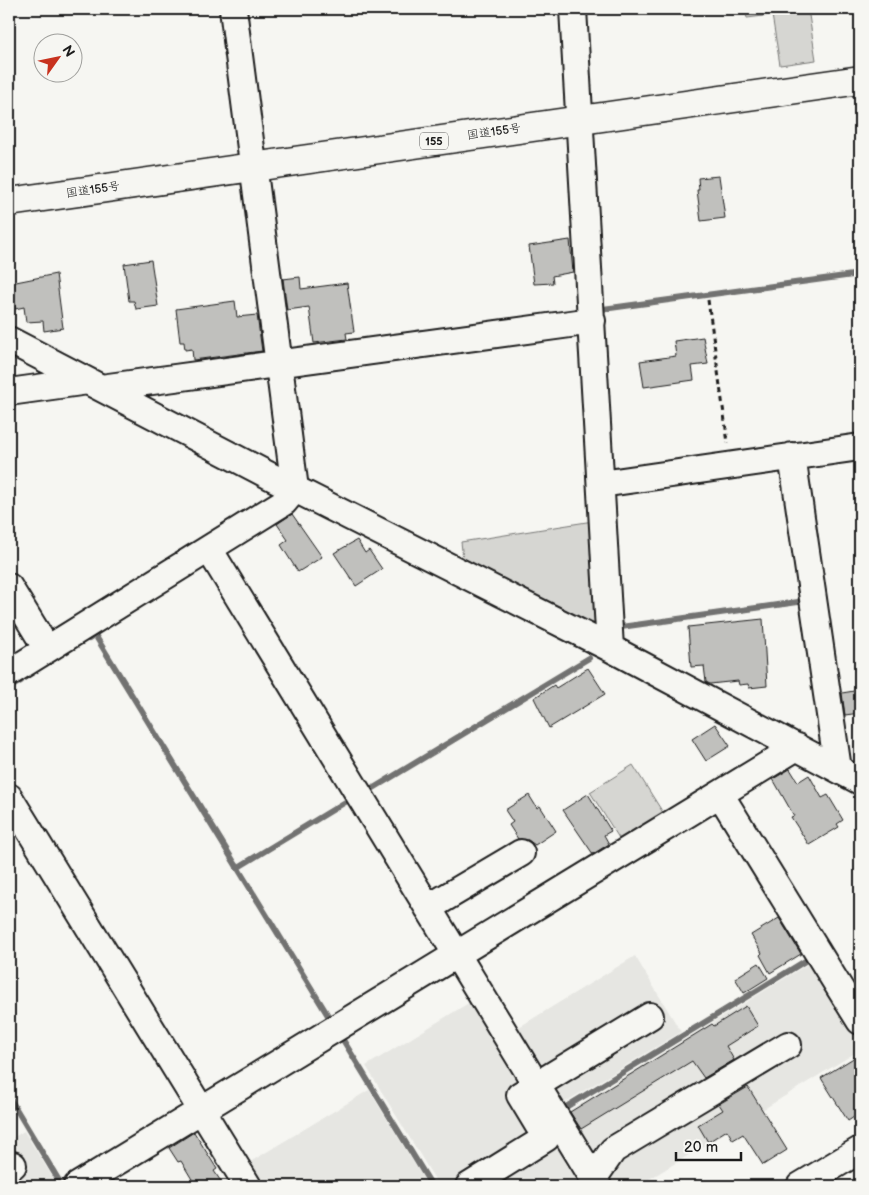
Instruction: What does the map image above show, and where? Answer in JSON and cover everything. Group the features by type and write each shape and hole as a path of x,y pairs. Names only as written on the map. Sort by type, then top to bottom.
{"highway":[{"name":"国道155号","path":"9,202 860,80"}],"street":[{"path":"9,673 284,502 295,489 233,9"},
{"path":"573,9 610,648"},
{"path":"9,392 94,385 279,364 592,322"},
{"path":"9,340 295,489 610,648 849,775"},
{"path":"601,484 860,447"},
{"path":"792,456 849,775"},
{"path":"209,549 595,1182 613,1150 788,1045"},
{"path":"9,588 47,649"},
{"path":"77,1186 796,747"},
{"path":"720,794 860,1021"},
{"path":"9,797 248,1186"},
{"path":"428,908 521,853"},
{"path":"469,1186 546,1138 520,1095 650,1016"},
{"path":"800,1186 860,1150"}],"path":[{"path":"708,300 731,465"}],"shaded area":[{"path":"745,9 808,9 816,60 780,65 772,15 747,18"},
{"path":"593,521 600,621 592,625 463,559 461,542"},
{"path":"633,765 667,819 624,846 590,792"},
{"path":"635,956 681,1032 557,1107 511,1032"},
{"path":"813,961 860,1039 860,1050 638,1186 605,1186 562,1115"},
{"path":"475,999 589,1186 439,1186 366,1066"},
{"path":"369,1090 428,1186 254,1186 242,1167"},
{"path":"24,1131 58,1186 9,1186 9,1140"}],"building":[{"path":"719,176 725,218 701,221 697,190 699,190 698,178"},
{"path":"570,240 573,272 552,276 553,283 534,284 529,246"},
{"path":"151,260 158,306 136,309 134,301 129,301 124,264"},
{"path":"56,274 63,328 44,331 43,321 26,322 24,307 15,309 11,283"},
{"path":"300,277 301,289 347,283 354,332 346,333 347,339 314,343 309,307 287,310 283,279"},
{"path":"235,301 237,317 257,315 262,351 193,360 192,349 185,350 184,342 180,342 176,309"},
{"path":"703,337 708,364 692,366 694,380 644,387 640,361 676,356 674,341"},
{"path":"292,514 322,557 298,572 281,545 288,540 277,524"},
{"path":"357,540 365,553 369,550 382,569 356,586 334,553"},
{"path":"763,619 767,686 749,688 748,684 739,685 738,681 710,684 706,682 704,666 691,667 688,627"},
{"path":"588,668 605,694 549,728 534,698 554,685 556,688"},
{"path":"860,690 860,713 845,715 842,693"},
{"path":"715,724 730,746 706,761 692,739"},
{"path":"790,769 798,782 809,775 822,798 828,795 843,820 837,824 839,827 809,845 791,817 794,816 773,779"},
{"path":"588,794 611,831 604,835 609,844 593,854 563,810"},
{"path":"529,795 537,808 540,806 556,831 535,845 528,840 518,839 509,825 513,822 505,810"},
{"path":"779,918 801,954 770,973 760,955 762,953 751,935"},
{"path":"759,963 768,978 744,993 735,978"},
{"path":"746,1006 758,1026 726,1046 734,1060 704,1078 692,1061 581,1129 570,1112 712,1024 714,1026"},
{"path":"860,1054 860,1113 848,1121 821,1078"},
{"path":"748,1087 787,1150 763,1165 743,1134 733,1140 727,1130 708,1142 698,1125 723,1110 719,1104"},
{"path":"194,1132 217,1169 214,1171 224,1186 196,1186 181,1161 178,1162 169,1148"}],"waterway":[{"path":"603,309 860,274"},
{"path":"621,627 805,601"},
{"path":"89,639 95,635 332,1022"},
{"path":"367,792 589,658"},
{"path":"9,688 21,681"},
{"path":"237,868 352,798"},
{"path":"561,1110 810,958"},
{"path":"340,1035 432,1186"},
{"path":"9,1097 61,1184"}]}
